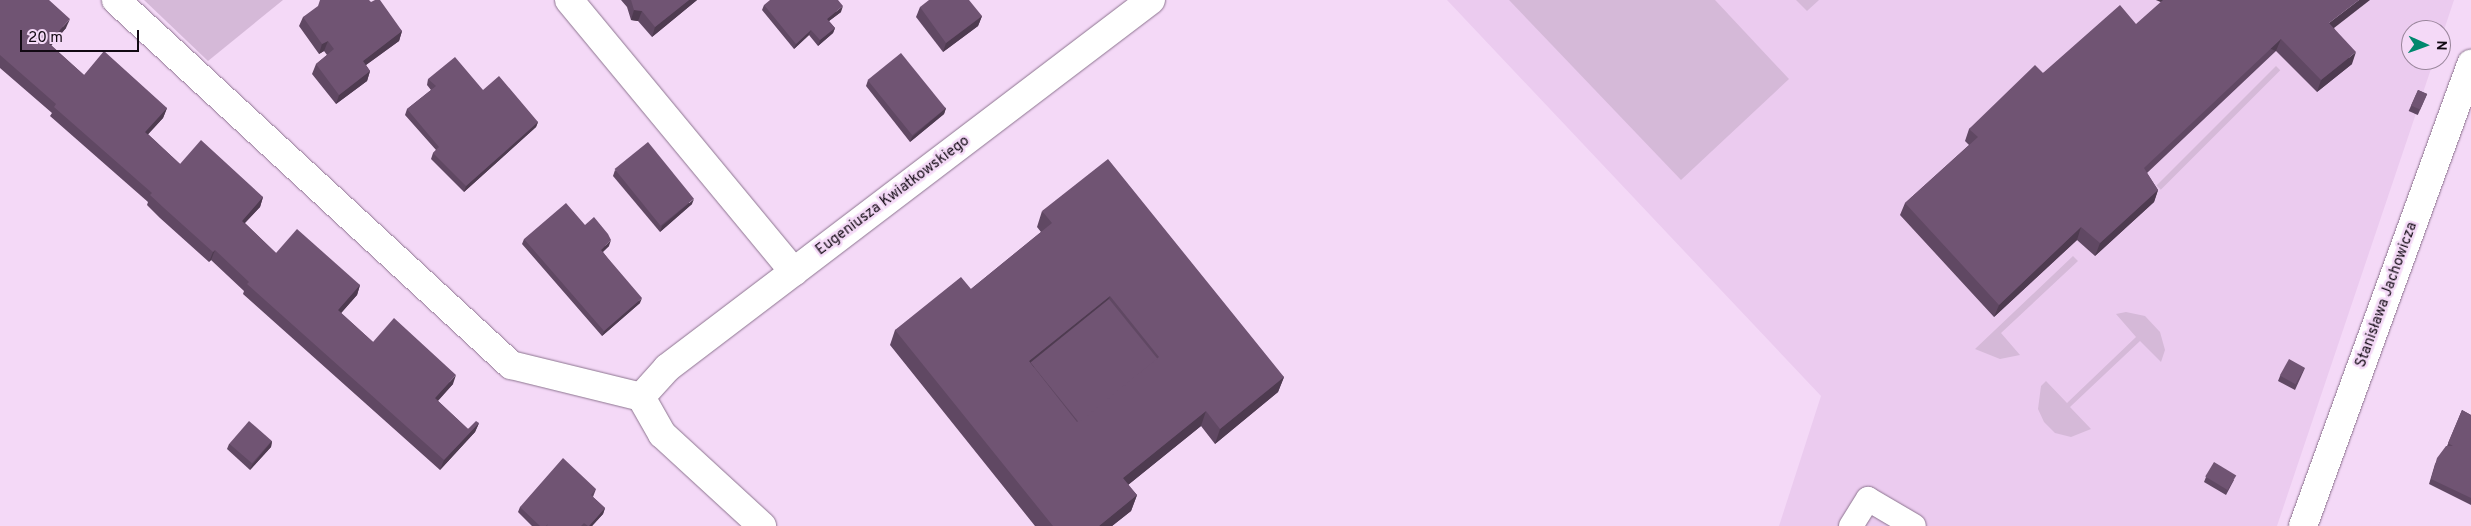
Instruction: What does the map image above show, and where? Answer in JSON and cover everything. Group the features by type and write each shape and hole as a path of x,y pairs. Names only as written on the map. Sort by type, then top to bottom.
{"street":[{"path":"116,0 511,365 640,397 662,434 762,526"},
{"path":"569,0 794,272"},
{"name":"Eugeniusza Kwiatkowskiego","path":"640,397 668,368 1151,0"},
{"name":"Stanisława Jachowicza","path":"2303,526 2471,64"}],"lane":[{"path":"1851,526 1868,499 1914,526"}],"shaded area":[{"path":"144,0 283,0 208,61"},
{"path":"1447,0 2454,0 2447,20 2401,20 2401,70 2431,70 2277,526 1779,526 1821,396"},
{"path":"1509,0 1715,0 1789,79 1681,180"},
{"path":"1796,0 1819,0 1807,11"},
{"path":"2276,66 2280,70 2161,190 2156,186"},
{"path":"2073,256 2078,261 2001,333 2020,355 2000,359 1975,349"},
{"path":"2126,312 2145,316 2160,332 2165,350 2161,362 2140,341 2070,407 2091,429 2071,437 2055,433 2044,422 2038,409 2041,386 2046,381 2067,403 2136,337 2116,314"}],"building":[{"path":"0,0 49,0 70,19 48,43 84,75 104,51 167,108 145,132 180,164 201,140 263,197 242,221 276,253 297,229 360,285 338,310 373,342 394,318 456,375 435,398 468,429 476,421 479,423 444,460 247,284 249,282 215,250 213,252 164,208 150,195 152,193 54,107 56,104 0,55"},
{"path":"320,0 369,0 371,2 380,0 402,31 363,61 370,71 339,95 316,64 334,49 328,41 322,44 303,17 318,6"},
{"path":"631,0 689,0 655,27 642,11 634,10"},
{"path":"770,0 838,0 843,6 827,19 835,28 820,40 811,30 796,44 764,5"},
{"path":"929,0 969,0 982,16 946,43 920,7"},
{"path":"2163,0 2359,0 2329,23 2356,52 2321,80 2281,39 2144,168 2158,190 2100,243 2081,227 1999,305 1905,203 1978,137 1969,129 2035,65 2043,73 2120,5 2136,24"},
{"path":"901,53 946,108 912,135 868,80"},
{"path":"455,57 483,90 499,76 538,122 466,186 433,153 439,147 407,109 436,86 428,79"},
{"path":"2418,90 2427,94 2420,110 2411,106"},
{"path":"648,142 694,199 661,226 615,169"},
{"path":"1108,159 1284,377 1220,429 1206,411 1123,478 1137,495 1099,526 1053,526 895,330 961,277 971,289 1052,223 1042,211","holes":["1110,296 1159,357 1077,422 1029,361"]},
{"path":"566,203 585,225 594,217 608,234 611,240 601,250 642,298 604,331 524,239"},
{"path":"1109,299 1157,359 1079,422 1031,363"},
{"path":"2289,359 2305,368 2296,384 2280,376"},
{"path":"2462,410 2471,415 2471,498 2431,479 2437,458 2446,446 2453,446 2448,443"},
{"path":"249,421 272,441 252,463 229,444"},
{"path":"563,458 596,489 591,495 605,508 589,526 584,523 581,526 547,526 548,524 540,526 520,507"},
{"path":"2214,462 2236,475 2228,490 2205,477"}]}
